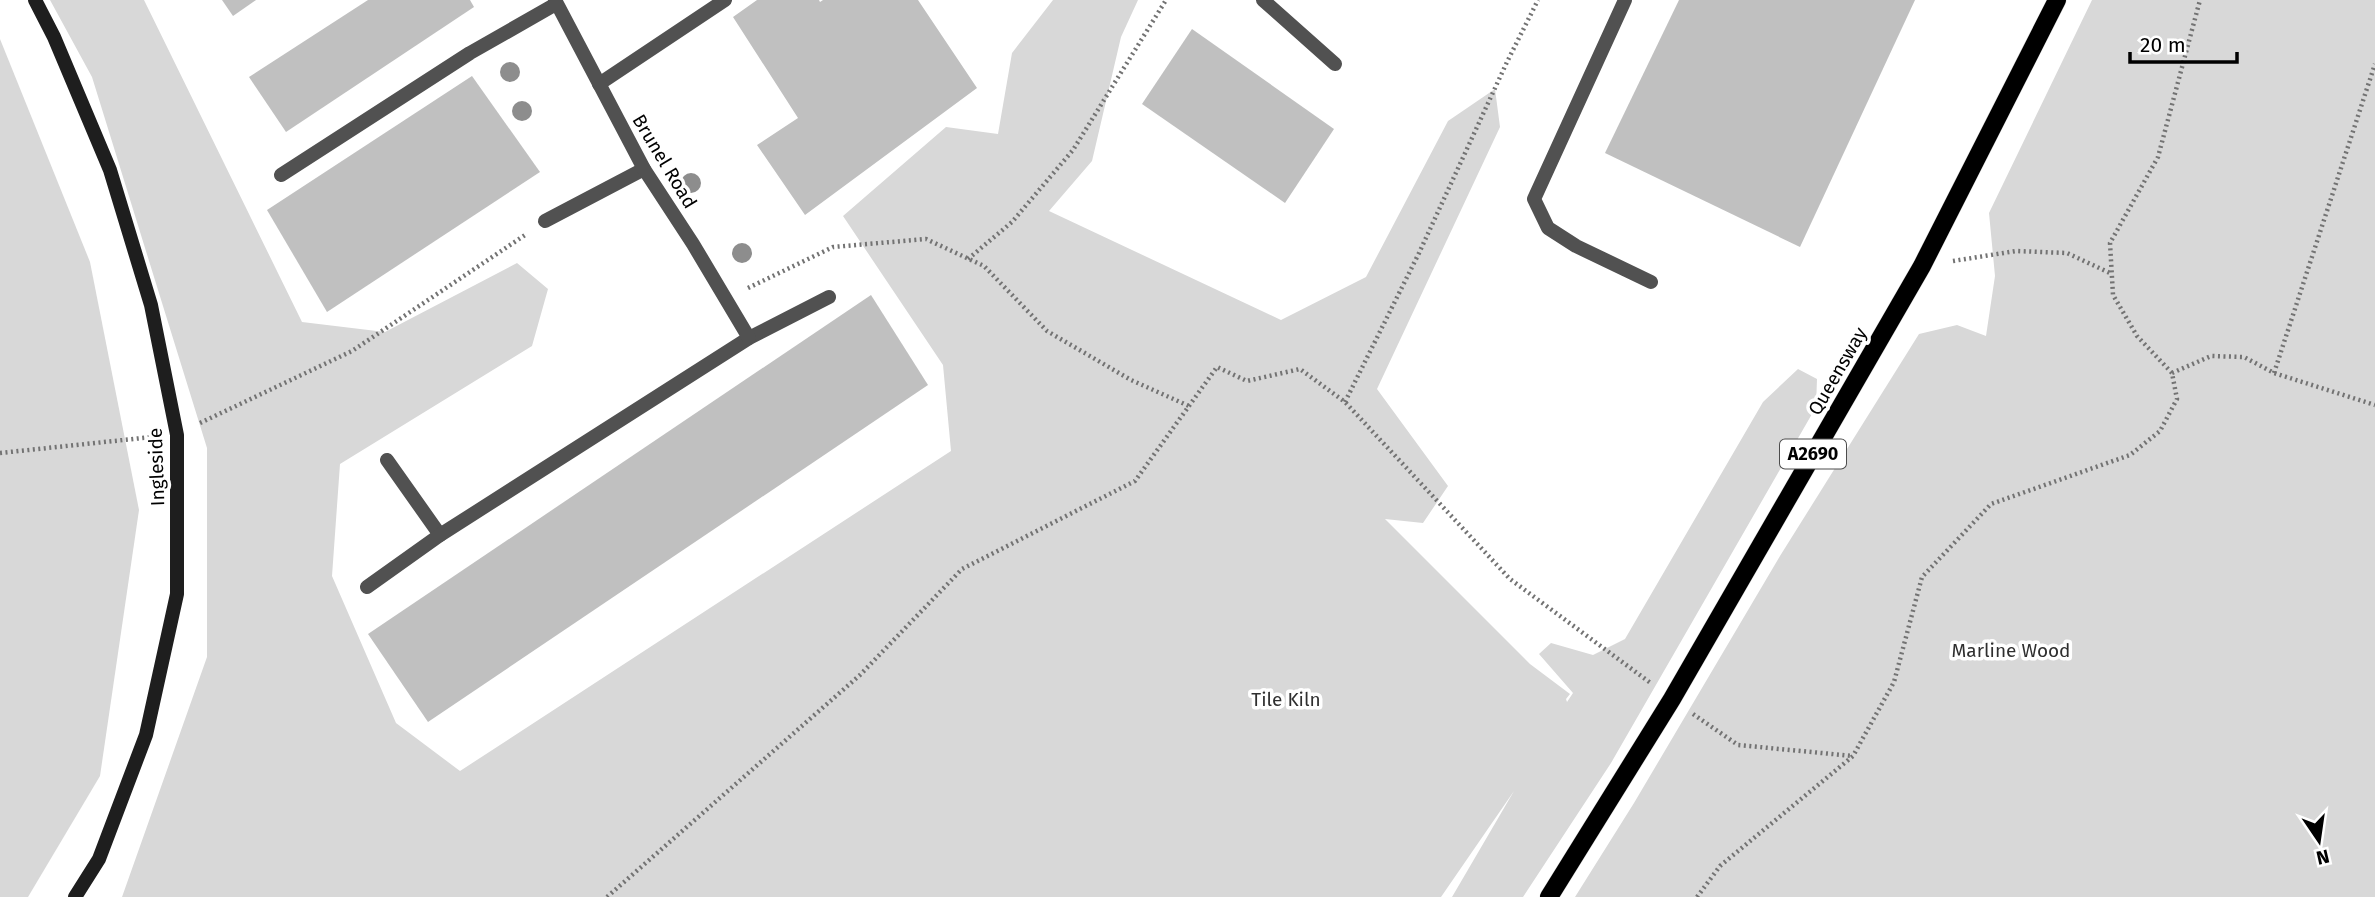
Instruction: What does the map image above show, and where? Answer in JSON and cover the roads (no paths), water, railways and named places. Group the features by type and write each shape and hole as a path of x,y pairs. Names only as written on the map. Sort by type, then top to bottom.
{"main road":[{"name":"Queensway","path":"1549,897 1672,699 1922,266 2057,0"}],"street":[{"name":"Ingleside","path":"35,0 54,37 110,170 151,305 177,435 177,594 146,735 99,859 75,897"},
{"path":"598,84 726,0"},
{"path":"1262,0 1335,64"},
{"path":"1625,0 1534,199 1548,228 1576,246 1651,282"},
{"path":"281,175 470,53 555,2"},
{"name":"Brunel Road","path":"555,2 643,169 693,244 749,338"},
{"path":"545,221 643,169"},
{"path":"367,587 440,535 749,338 829,297"},
{"path":"387,460 440,535"}],"park label":[{"name":"Marline Wood","path":"2011,650"},
{"name":"Tile Kiln","path":"1286,699"}]}
